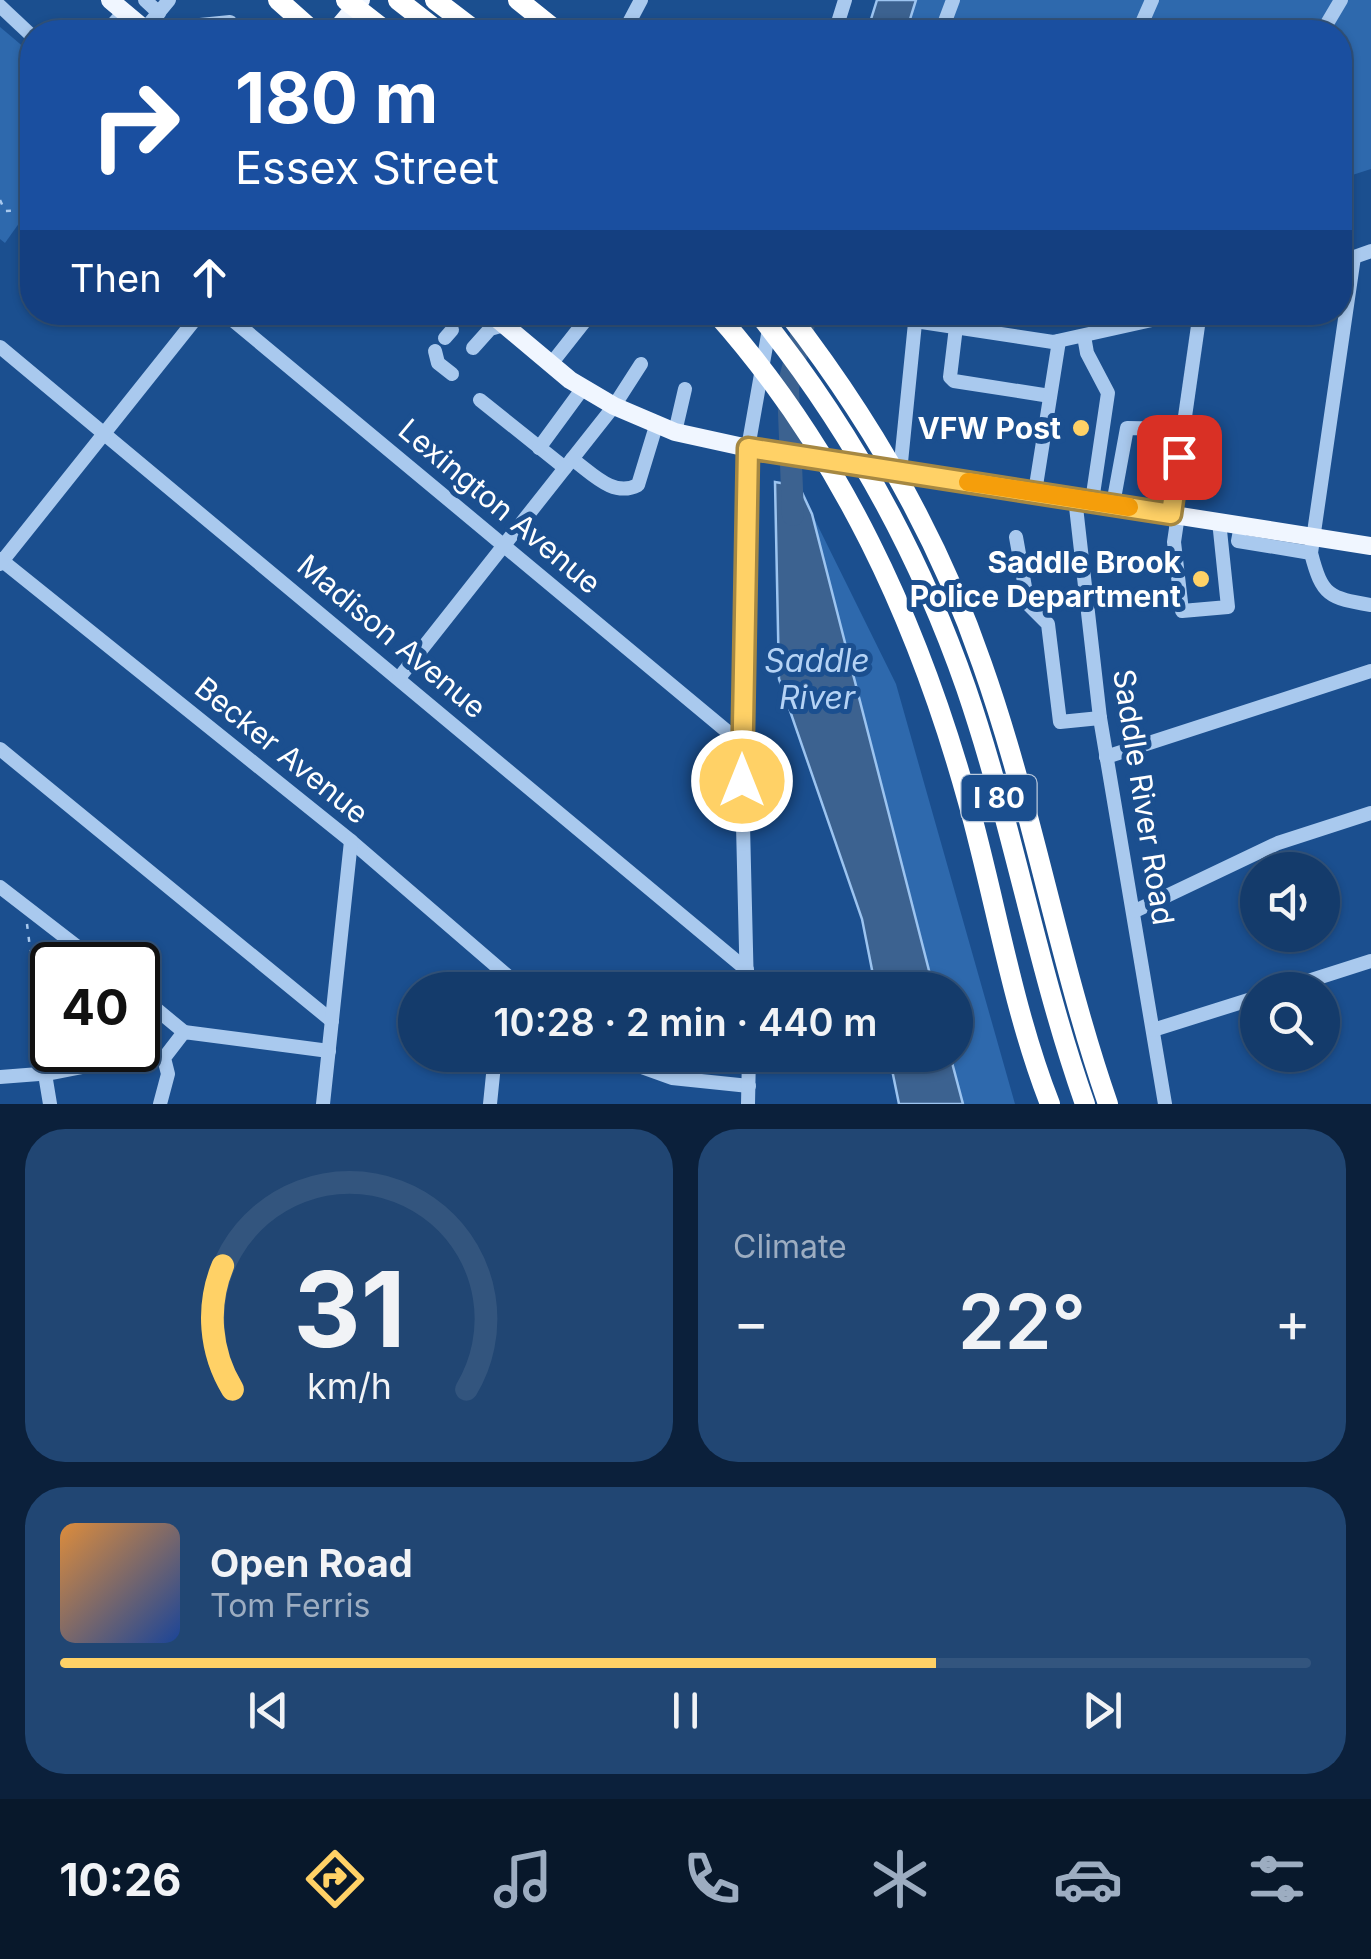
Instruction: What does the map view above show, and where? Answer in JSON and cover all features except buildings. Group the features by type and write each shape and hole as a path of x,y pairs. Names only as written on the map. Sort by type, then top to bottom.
{"highway":[{"path":"278,0 300,20"},
{"path":"346,0 372,20"},
{"path":"398,0 424,20"},
{"path":"435,0 461,20"},
{"path":"518,0 543,20"},
{"path":"715,325 750,353"},
{"name":"I 80","path":"726,325 750,353 846,496 895,591 943,717 1050,1104"},
{"name":"I 80","path":"767,325 837,420 886,502 927,586 967,691 1086,1104"},
{"name":"I 80","path":"796,325 853,403 914,506 955,594 992,692 1108,1104"}],"main road":[{"path":"344,20 361,0"},
{"path":"504,325 583,388 675,432 757,450 1241,525 1313,545 1371,546"}],"street":[{"path":"145,0 164,4"},
{"path":"0,6 20,25"},
{"path":"210,10 210,20"},
{"path":"1,561 191,325"},
{"name":"Lexington Avenue","path":"239,325 742,743"},
{"path":"474,348 493,325"},
{"path":"551,364 582,325"},
{"path":"747,970 742,743 757,450 771,325"},
{"path":"900,472 915,325"},
{"path":"948,325 1060,341 1132,325"},
{"path":"1198,325 1175,514 1174,542 1182,610 1228,607 1219,522"},
{"path":"1339,325 1313,545 1322,587 1336,599 1371,605"},
{"path":"956,327 950,377 954,381 1050,396"},
{"name":"Saddle River Road","path":"1084,336 1087,354 1108,393 1084,500 1100,718 1165,1104"},
{"path":"1035,492 1060,341"},
{"name":"Madison Avenue","path":"0,347 747,970"},
{"path":"435,351 438,363 452,374"},
{"path":"399,678 614,406 641,364"},
{"path":"540,448 583,388"},
{"path":"675,432 686,388"},
{"path":"480,400 540,448 615,489 627,490 638,484 656,426"},
{"path":"1112,504 1127,428 1183,429"},
{"path":"1016,537 1028,604 1048,624 1060,722 1100,718"},
{"name":"Becker Avenue","path":"1,561 351,841 502,972"},
{"path":"1106,758 1371,671"},
{"path":"0,749 332,1021"},
{"path":"1135,912 1278,842 1371,813"},
{"path":"323,1104 351,841"},
{"path":"0,887 71,942"},
{"path":"1338,972 1371,961"},
{"path":"1153,1030 1240,1003"},
{"path":"160,1012 184,1032 330,1051"},
{"path":"164,1058 184,1032"},
{"path":"0,1076 46,1074 149,1054 164,1058"},
{"path":"160,1104 168,1074 164,1058"},
{"path":"490,1104 493,1072"},
{"path":"655,1072 672,1078 750,1086"},
{"path":"748,1104 750,1072"},
{"path":"46,1074 50,1104"}],"path":[{"path":"0,200 5,211 20,210"},
{"path":"30,950 26,922 40,923"}],"shaded area":[{"path":"916,0 1371,0 1371,169 1352,175 1352,20 910,20"},
{"path":"0,27 20,44 20,222 5,243 0,239"},
{"path":"812,514 896,684 1015,1104 963,1104 955,1072 973,1072 973,972 929,972"}],"water":[{"path":"877,0 916,0 910,20 871,20"},
{"name":"Saddle River","path":"775,482 799,486 812,514 929,972 872,972 862,919 779,679"},
{"path":"892,1072 955,1072 963,1104 899,1104"}],"waterway":[{"name":"Saddle River","path":"793,515 788,387 804,325"}],"slow traffic":[{"path":"968,482 1129,507"}],"place":[{"name":"VFW Post","path":"1081,428"},
{"name":"Saddle Brook Police Department","path":"1201,579"}],"route":[{"path":"742,781 748,448 1171,514 1179,457"}]}
